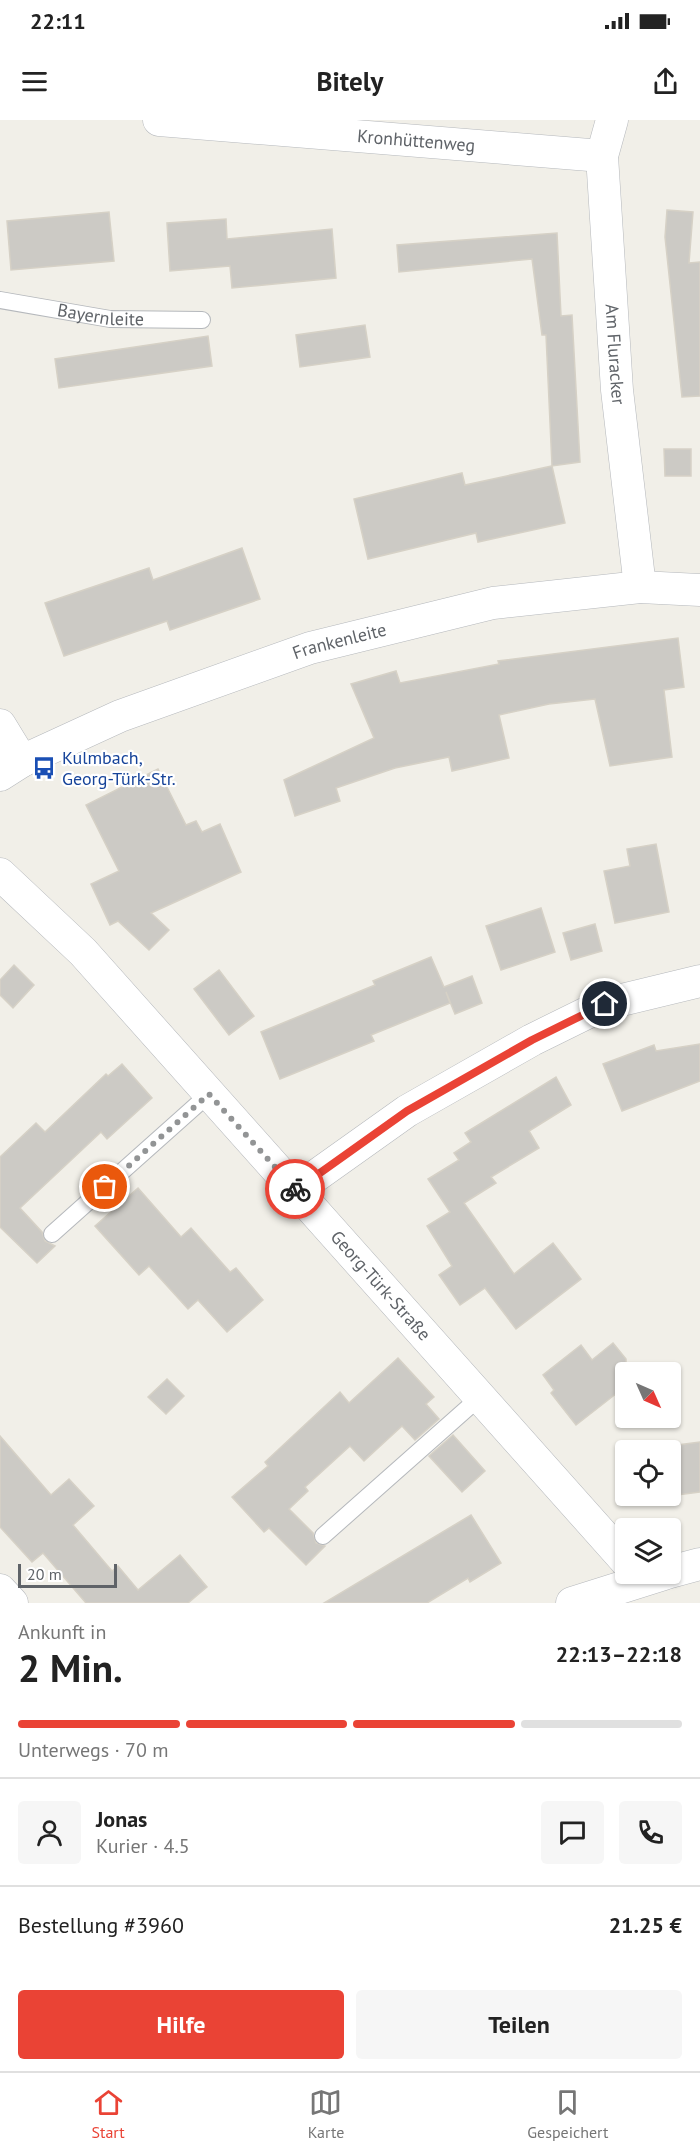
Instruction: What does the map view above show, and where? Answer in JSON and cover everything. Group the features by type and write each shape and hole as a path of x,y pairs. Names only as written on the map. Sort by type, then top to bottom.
{"street":[{"name":"Kronhüttenweg","path":"159,120 602,156"},
{"name":"Am Fluracker","path":"612,120 602,156 617,390 640,587"},
{"name":"Frankenleite","path":"11,768 120,716 310,648 492,603 640,587 700,590"},
{"path":"0,724 11,768"},
{"name":"Georg-Türk-Straße","path":"0,874 83,952 480,1397 615,1538"},
{"path":"296,1190 407,1111 532,1040 605,1004 700,981"},
{"path":"681,1567 700,1564"},
{"path":"572,1603 618,1584"},
{"path":"0,1590 12,1603"}],"lane":[{"name":"Bayernleite","path":"0,300 110,319 202,320"},
{"path":"52,1234 209,1094"},
{"path":"323,1536 480,1397"}],"building":[{"path":"667,210 693,212 689,263 700,262 700,396 682,397 665,237"},
{"path":"109,212 114,261 11,270 7,221"},
{"path":"226,219 227,239 332,229 336,278 232,288 230,266 170,271 167,223"},
{"path":"557,233 561,316 572,315 580,462 552,466 546,335 542,335 532,259 399,272 397,245"},
{"path":"365,325 370,357 300,367 296,335"},
{"path":"208,336 212,366 59,388 55,359"},
{"path":"664,449 691,449 691,476 665,476"},
{"path":"552,466 565,523 478,542 476,533 368,559 354,499 462,473 465,485"},
{"path":"242,548 260,599 170,630 167,621 64,656 45,603 149,568 153,580"},
{"path":"678,638 684,687 664,690 672,757 610,766 595,699 549,704 499,715 509,758 452,771 449,757 395,768 336,788 340,801 295,816 284,780 374,738 351,684 396,671 400,683 499,664 498,661"},
{"path":"158,769 186,825 196,821 202,832 220,824 241,872 151,913 169,930 149,950 118,921 110,925 91,884 119,871 86,805"},
{"path":"656,844 669,912 615,923 604,871 630,866 627,849"},
{"path":"541,908 555,952 501,970 486,926"},
{"path":"595,924 602,951 571,960 563,933"},
{"path":"431,957 444,987 472,976 482,1003 455,1014 446,992 450,1003 371,1035 374,1041 280,1079 261,1032 375,985 373,981"},
{"path":"14,965 34,985 13,1008 0,995 0,980"},
{"path":"219,970 254,1016 229,1035 194,989"},
{"path":"700,1044 700,1081 622,1111 603,1064 654,1045 656,1051"},
{"path":"122,1064 152,1098 107,1139 101,1132 20,1208 42,1232 45,1241 55,1246 37,1263 0,1227 0,1157 36,1123 45,1132 106,1074 108,1076"},
{"path":"556,1077 571,1105 529,1131 539,1148 491,1177 496,1183 464,1203 514,1274 553,1243 581,1279 516,1329 485,1288 460,1305 439,1275 452,1266 427,1226 450,1212 428,1179 459,1160 454,1153 471,1142 465,1133"},
{"path":"138,1188 181,1237 191,1228 230,1272 236,1268 263,1300 227,1332 198,1300 188,1309 149,1266 139,1275 95,1226"},
{"path":"613,1343 626,1362 615,1362 615,1395 576,1425 551,1393 554,1390 543,1375 581,1345 592,1360"},
{"path":"398,1358 434,1397 426,1404 439,1419 415,1440 402,1426 364,1461 350,1446 305,1487 308,1491 289,1509 313,1533 316,1543 325,1546 306,1565 269,1528 264,1532 232,1497 268,1466 265,1462 340,1392 349,1403"},
{"path":"167,1379 184,1396 166,1414 148,1397"},
{"path":"453,1435 485,1471 462,1492 429,1456"},
{"path":"0,1436 51,1495 69,1479 94,1506 73,1525 112,1571 118,1566 138,1590 180,1555 207,1587 188,1603 86,1603 43,1553 32,1562 0,1527"},
{"path":"700,1442 700,1492 681,1495 681,1445"},
{"path":"471,1515 501,1563 470,1582 468,1578 427,1603 324,1603"}],"way so far":[{"path":"105,1187 209,1094 295,1189"}],"place":[{"name":"Kulmbach, Georg-Türk-Str.","path":"44,768"}],"route":[{"path":"295,1189 407,1111 532,1040 605,1004"}]}
